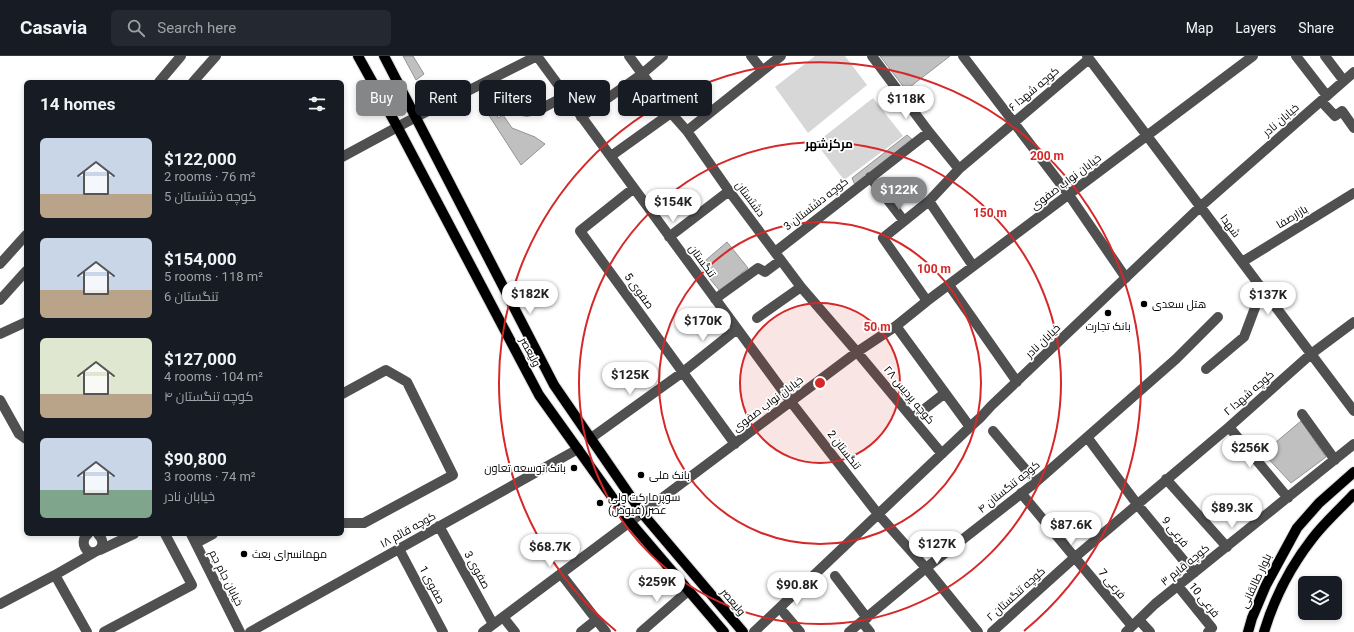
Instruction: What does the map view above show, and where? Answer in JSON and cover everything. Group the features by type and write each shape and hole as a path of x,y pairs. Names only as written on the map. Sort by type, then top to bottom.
{"main road":[{"name":"ولیعصر","path":"358,56 398,128 539,395 630,522 724,632"},
{"name":"ولیعصر","path":"384,56 554,385 642,513 743,632"},
{"path":"511,342 527,333"},
{"name":"بلوار طالقانی","path":"1248,632 1252,618 1266,585 1297,528 1319,503 1354,472"},
{"path":"1264,632 1281,591 1296,563 1312,539 1354,494"}],"street":[{"path":"161,80 181,56"},
{"path":"195,80 216,56"},
{"path":"491,80 537,56"},
{"name":"تنگستان","path":"537,56 554,80"},
{"name":"دشتستان","path":"629,56 646,80"},
{"path":"582,117 642,74 663,56"},
{"path":"752,56 762,70"},
{"path":"687,131 780,56"},
{"path":"872,56 958,169"},
{"path":"963,56 1069,195 1126,278"},
{"name":"خیابان نواب صفوی","path":"630,522 858,352 896,326 973,266 1253,56"},
{"path":"1296,56 1336,116 1342,111 1354,128"},
{"path":"1325,56 1344,81"},
{"name":"کوچه شهدا ۶","path":"927,301 883,238 929,201 958,169 1088,57"},
{"name":"شهدا","path":"1088,57 1354,411"},
{"name":"خیابان نادر","path":"754,632 1200,207 1354,72"},
{"path":"344,156 416,117 479,86"},
{"path":"611,156 667,116"},
{"name":"دشتستان","path":"674,116 687,131 729,191 801,287 858,352"},
{"name":"تنگستان","path":"582,117 791,402"},
{"name":"کوچه دشتستان 3","path":"775,252 929,132"},
{"path":"870,177 904,221"},
{"name":"صفوی 5","path":"634,188 580,231 735,444"},
{"path":"669,237 729,191"},
{"name":"بازارصفا","path":"1242,262 1354,193"},
{"path":"929,201 973,266"},
{"path":"0,264 24,237"},
{"path":"715,299 758,268 766,272 781,260"},
{"path":"0,300 24,273"},
{"path":"949,285 1017,382"},
{"path":"757,318 801,287"},
{"path":"1206,369 1244,337 1262,289"},
{"name":"کوچه تنگستان ۴","path":"848,632 926,568 1036,482 1176,359 1218,317"},
{"name":"کوچه شهدا ۲","path":"1166,479 1311,354 1354,322"},
{"path":"0,334 24,323"},
{"path":"896,326 970,427"},
{"path":"591,438 683,372 737,329"},
{"name":"کوچه پردیس ۲۸","path":"858,352 942,454"},
{"path":"344,393 386,370 407,382 454,475 364,523 344,523"},
{"path":"913,418 945,393"},
{"path":"0,400 20,434 24,437"},
{"name":"تنگستان 2","path":"791,402 878,514 926,568 973,630"},
{"path":"1302,414 1335,460"},
{"path":"1228,427 1288,498"},
{"path":"993,430 1036,482"},
{"name":"فرعی 9","path":"1087,437 1137,504 1194,573"},
{"name":"کوچه قایم ۳","path":"1133,626 1156,604 1354,444"},
{"name":"کوچه قائم ۱۸","path":"250,632 578,449"},
{"path":"1166,479 1227,547"},
{"name":"کوچه تنگستان ۲","path":"992,632 1074,558 1166,479"},
{"name":"فرعی 7","path":"1021,493 1074,558 1133,626 1150,632"},
{"path":"483,632 630,522"},
{"name":"صفوی 3","path":"439,526 493,624"},
{"path":"86,536 83,540 84,547 88,551 97,551 103,544 100,536"},
{"path":"0,604 97,551 130,536"},
{"path":"104,632 192,585 167,536"},
{"path":"193,539 205,536"},
{"name":"خیابان جام جم","path":"193,539 240,632"},
{"name":"صفوی 1","path":"399,549 443,632"},
{"path":"561,574 606,632"},
{"path":"55,575 87,632"},
{"path":"835,576 864,620 870,632"},
{"name":"فرعی 10","path":"1178,586 1210,630"},
{"path":"641,632 688,591"},
{"path":"784,613 800,632"},
{"path":"503,617 515,632"},
{"path":"581,632 596,620"}],"shaded area":[{"path":"815,56 845,56 867,85 808,133 775,87"},
{"path":"873,98 903,136 844,180 816,143"}],"building":[{"path":"403,56 413,56 424,74 416,80"},
{"path":"880,56 950,56 906,90"},
{"path":"489,116 497,116 498,118 504,116 512,128 535,137 545,144 521,165"},
{"path":"907,135 914,141 855,185 852,178"},
{"path":"727,242 748,268 720,291 699,266"},
{"path":"1301,421 1326,457 1291,483 1263,453"}],"place":[{"name":"هتل سعدی","path":"1144,304"},
{"name":"بانک تجارت","path":"1108,313"},
{"name":"بانک توسعه تعاون","path":"574,468"},
{"name":"بانک ملی","path":"641,475"},
{"name":"سوپرمارکت ولی عصر (فیوض)","path":"600,503"},
{"name":"مهمانسرای بعث","path":"244,554"}],"district":[{"name":"مرکزشهر","path":"829,144"}]}
